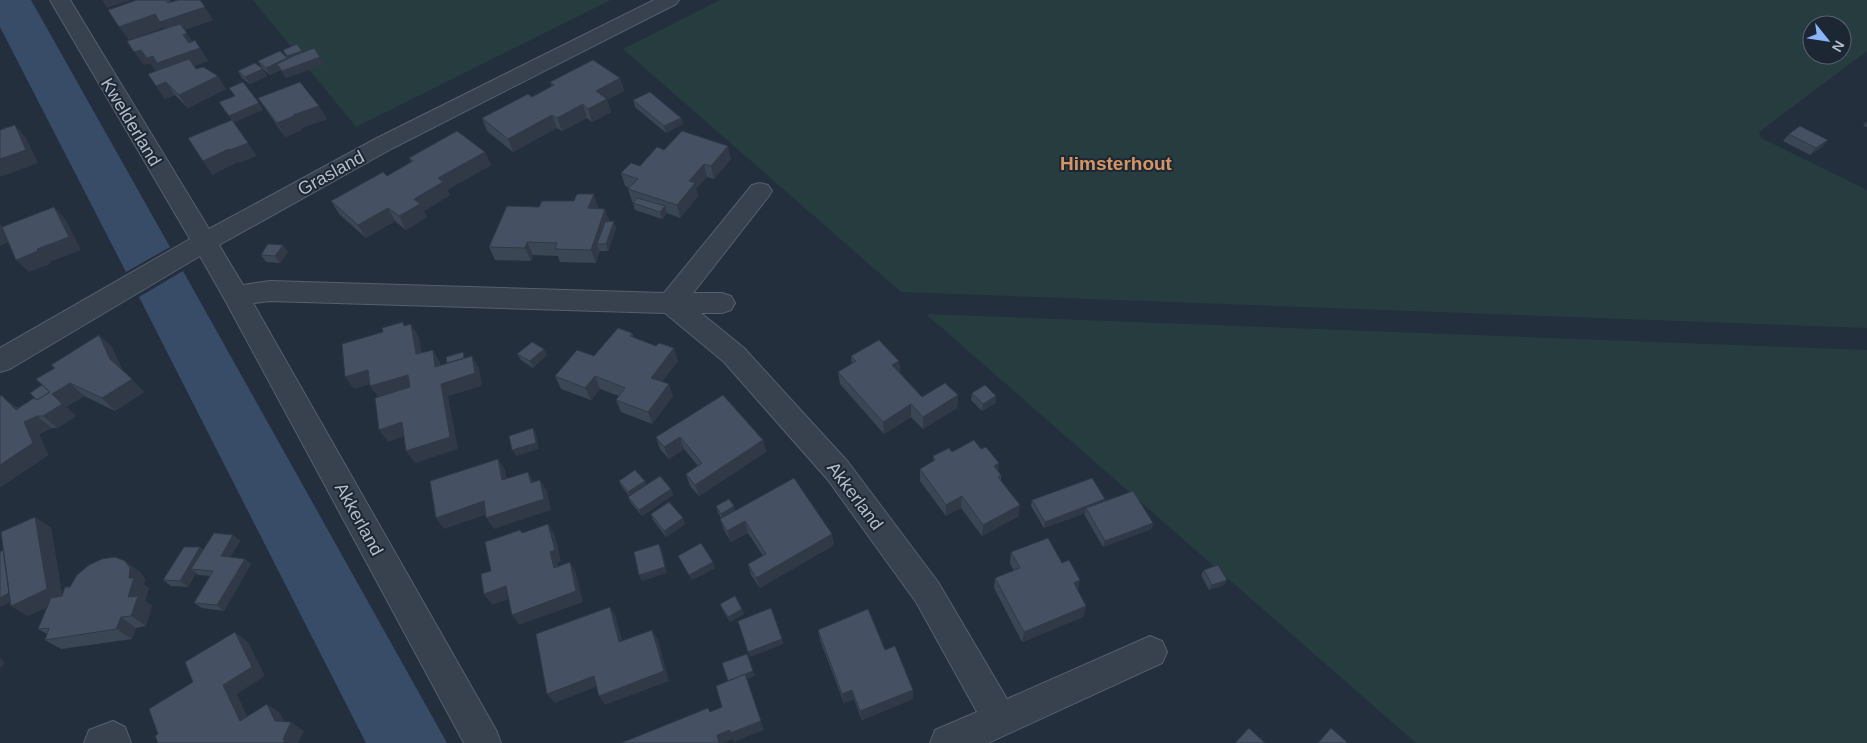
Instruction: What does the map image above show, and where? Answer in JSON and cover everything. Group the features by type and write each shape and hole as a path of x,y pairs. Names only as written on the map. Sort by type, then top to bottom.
{"street":[{"name":"Kwelderland","path":"60,0 203,243"},
{"name":"Grasland","path":"0,361 203,243 385,143 669,0"},
{"path":"671,303 760,191"},
{"name":"Akkerland","path":"203,243 236,296 483,743"},
{"path":"236,296 270,291 671,303 722,302"},
{"name":"Akkerland","path":"671,303 734,355 838,471 927,592 1000,720"},
{"path":"948,743 1150,652"},
{"path":"102,743 113,739 113,743"}],"green space":[{"path":"253,0 611,0 356,127"},
{"path":"720,0 1867,0 1867,51 1852,62 1852,15 1802,15 1802,65 1848,65 1759,132 1761,138 1867,190 1867,328 901,292 623,49"},
{"path":"926,314 1867,350 1867,743 1416,743"}],"water":[{"path":"0,0 31,0 170,247 126,272 0,27"},
{"path":"183,271 447,743 366,743 139,297"}],"building":[{"path":"137,0 166,0 168,3 178,0 200,0 205,7 160,22 155,14 119,27 108,10"},
{"path":"180,24 187,33 183,35 189,43 195,40 200,48 157,63 153,56 147,58 141,50 134,52 127,41"},
{"path":"297,44 302,51 287,56 283,50"},
{"path":"314,48 320,57 282,71 277,64 296,55"},
{"path":"280,51 287,58 266,68 258,61"},
{"path":"189,59 196,69 203,67 218,76 179,95 166,82 156,86 148,74"},
{"path":"593,60 620,78 596,91 607,99 588,109 583,104 557,118 552,115 508,139 482,118 528,94 532,97 554,85 550,82"},
{"path":"255,63 263,69 245,77 238,71"},
{"path":"243,82 259,103 229,116 219,102 235,96 229,88"},
{"path":"300,82 319,106 277,123 258,98"},
{"path":"650,92 681,118 664,126 633,100"},
{"path":"232,120 248,143 203,161 188,138"},
{"path":"15,125 26,150 0,159 0,130"},
{"path":"1800,126 1828,140 1816,148 1789,134"},
{"path":"457,131 485,152 438,178 443,182 414,199 420,204 399,216 388,208 358,225 331,201 383,172 387,176 413,161 409,158"},
{"path":"682,131 728,146 711,166 704,164 689,181 695,183 677,205 628,189 638,179 621,173 631,163 640,166 657,147 664,150"},
{"path":"577,194 594,194 588,208 605,209 591,250 555,249 557,243 527,242 525,248 489,247 507,206 539,207 542,201 574,201"},
{"path":"637,198 665,206 660,212 633,203"},
{"path":"54,207 69,237 37,249 38,251 16,260 2,227"},
{"path":"614,221 606,244 597,244 605,222"},
{"path":"268,244 283,245 275,256 261,255"},
{"path":"403,322 404,326 411,324 416,354 433,350 435,367 472,356 475,373 441,384 450,437 406,451 402,422 379,430 375,398 410,387 408,375 370,386 368,370 345,377 342,344 383,332 382,328"},
{"path":"618,328 632,333 630,336 656,346 659,343 674,348 651,378 669,384 648,412 616,400 625,388 595,376 585,388 555,376 577,350 594,356"},
{"path":"99,335 110,359 132,379 102,398 70,383 52,394 62,404 43,416 37,416 24,422 33,443 0,465 0,396 16,410 34,398 37,400 50,392 36,379 55,368 51,365"},
{"path":"879,340 899,361 892,365 922,397 945,383 958,395 923,417 911,404 883,422 838,372 856,361 851,356"},
{"path":"532,342 544,349 530,361 517,354"},
{"path":"463,352 464,358 447,363 446,357"},
{"path":"42,385 50,392 37,400 30,393"},
{"path":"985,385 996,396 983,404 972,393"},
{"path":"723,395 763,440 695,485 686,474 702,463 680,437 664,447 656,437"},
{"path":"533,428 536,443 512,450 509,436"},
{"path":"974,440 981,449 986,447 999,463 994,466 1001,475 998,477 1020,505 983,525 962,496 946,505 920,469 935,460 933,456 949,448 952,452"},
{"path":"498,459 502,480 528,472 531,483 540,480 544,499 486,518 484,501 436,518 430,481"},
{"path":"635,470 645,481 628,492 619,481"},
{"path":"660,476 671,489 639,510 628,497"},
{"path":"794,478 832,534 756,578 748,564 766,554 745,521 727,531 720,519"},
{"path":"1092,478 1105,499 1045,522 1032,500"},
{"path":"1133,491 1153,523 1105,541 1086,508"},
{"path":"729,499 734,506 721,514 716,506"},
{"path":"669,502 683,518 664,531 651,514"},
{"path":"35,517 47,589 11,606 1,532"},
{"path":"548,524 555,550 550,552 554,568 570,562 576,591 512,615 506,586 484,594 481,574 491,571 485,542 520,530 522,533"},
{"path":"214,533 233,535 221,556 245,559 217,605 194,603 213,571 191,569"},
{"path":"1048,538 1062,563 1069,560 1080,580 1074,583 1086,606 1024,632 995,578 1020,568 1011,552"},
{"path":"701,543 713,562 689,575 678,556"},
{"path":"659,544 665,567 639,575 634,552"},
{"path":"184,547 200,547 180,581 163,580"},
{"path":"3,550 9,593 0,598 0,552"},
{"path":"115,557 125,561 130,568 129,578 134,578 128,597 138,596 131,616 121,617 116,629 45,640 49,628 38,629 51,598 62,596 65,587 70,587 77,575 89,565 102,559"},
{"path":"1218,565 1227,580 1212,585 1204,570"},
{"path":"735,596 742,609 728,617 720,604"},
{"path":"610,607 619,642 652,630 664,671 599,696 594,676 547,694 536,634"},
{"path":"771,608 782,639 748,652 738,621"},
{"path":"868,609 885,650 895,646 913,690 860,711 852,690 842,694 818,630"},
{"path":"235,632 252,667 223,685 240,721 267,704 275,721 291,722 283,739 285,741 282,743 158,743 155,736 158,734 149,709 193,682 185,662"},
{"path":"747,654 753,671 728,681 722,663"},
{"path":"745,674 761,721 730,733 730,730 717,735 719,743 621,743 708,708 710,712 722,707 716,686"},
{"path":"1249,728 1265,743 1235,743"},
{"path":"1331,728 1348,743 1318,743"}],"district":[{"name":"Himsterhout","path":"1116,163"}]}
